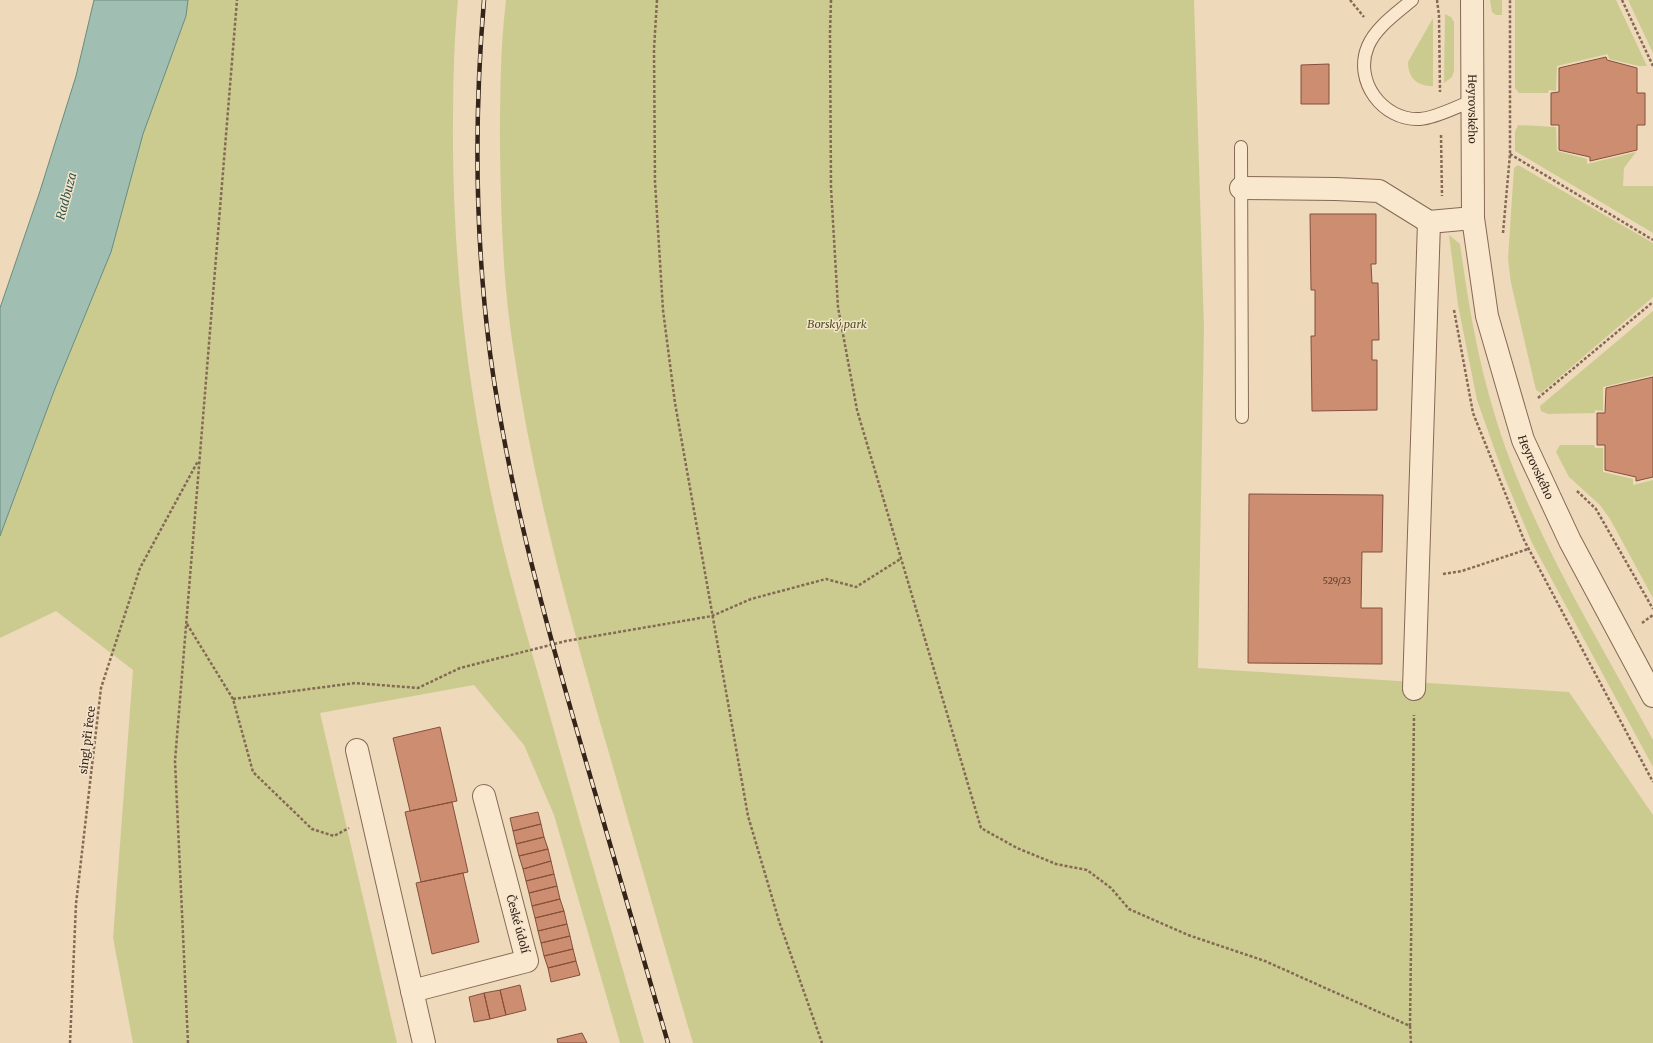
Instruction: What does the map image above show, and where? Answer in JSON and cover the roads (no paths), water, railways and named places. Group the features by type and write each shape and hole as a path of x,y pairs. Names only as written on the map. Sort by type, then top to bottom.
{"street":[{"name":"Heyrovského","path":"1472,0 1473,218 1487,316 1523,440 1570,540 1653,696"},
{"path":"1241,188 1379,191 1429,222 1473,218"},
{"path":"1414,689 1429,222"},
{"path":"357,750 424,1043"},
{"name":"České údolí","path":"412,991 527,961 484,796"}],"lane":[{"path":"1412,0 1376,32 1368,46 1364,68 1365,78 1372,94 1378,102 1392,113 1414,119 1425,118 1472,101"},
{"path":"1241,147 1242,417"}],"water":[{"name":"Radbuza","path":"94,0 188,0 186,16 143,134 111,252 54,391 0,536 0,308 40,191 76,76"}],"railway":[{"path":"484,0 479,88 479,221 485,309 497,400 515,494 549,632 668,1043"}],"park label":[{"name":"Borský park","path":"837,324"}]}
